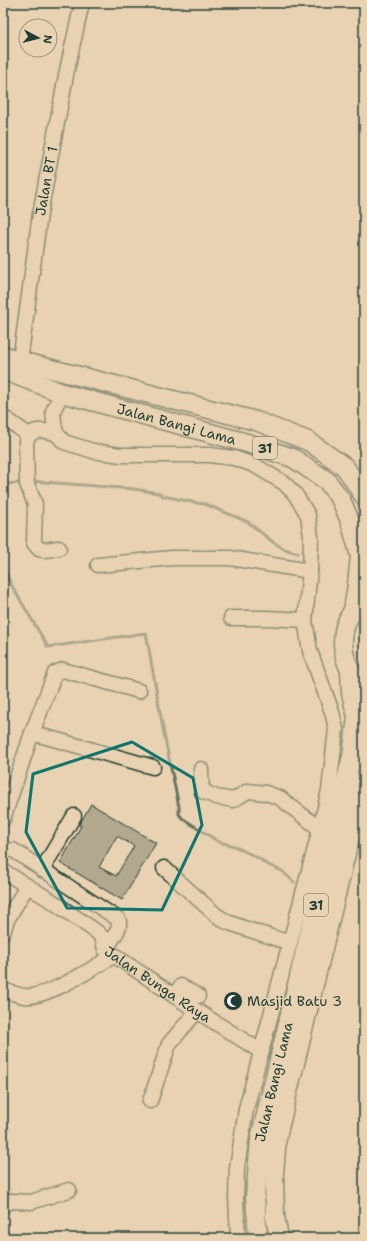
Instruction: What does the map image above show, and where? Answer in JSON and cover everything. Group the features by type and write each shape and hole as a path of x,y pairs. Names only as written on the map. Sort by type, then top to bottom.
{"main road":[{"name":"Jalan Bangi Lama","path":"3,355 256,421 308,441 345,466 364,496"},
{"name":"Jalan Bangi Lama","path":"3,370 62,393 254,445 293,458 327,481 341,500 350,521 360,556 358,605 348,618 343,636 344,654 350,670 352,693 357,717 352,756 260,1139 255,1197 258,1238"},
{"name":"Jalan Bangi Lama","path":"350,670 364,685"},
{"name":"Jalan Bangi Lama","path":"279,1238 275,1216 274,1174 277,1137 364,780"}],"street":[{"name":"Jalan BT 1","path":"20,360 40,214 67,70 82,3"},
{"path":"62,393 54,411 54,422 56,433 64,442 93,451 122,455 209,455 234,458 254,465 284,483 295,494 308,515 311,537 310,571 305,620 310,651 332,712 336,729 329,790 320,829 246,1109 237,1168 236,1198 238,1238"},
{"path":"3,417 29,435"},
{"path":"56,433 37,430 29,435 26,441 27,484 35,504 34,543 39,549 45,550 59,548"},
{"path":"98,565 172,558 230,558 310,571"},
{"path":"231,618 305,620"},
{"path":"3,819 32,733 55,673 63,670 139,691"},
{"path":"32,733 153,767"},
{"path":"201,769 202,791 216,797 233,800 248,791 266,793 280,798 320,829"},
{"path":"42,870 74,816"},
{"path":"3,990 24,996 36,995 51,990 76,978 110,952 120,922 118,919 13,850"},
{"path":"164,868 216,915 227,922 290,943"},
{"name":"Jalan Bunga Raya","path":"3,871 52,901 97,932 102,937 110,952 174,996 262,1052"},
{"path":"3,932 7,920 27,886"},
{"path":"174,996 181,986 198,996"},
{"path":"150,1101 169,1044 197,1011"},
{"path":"3,1205 11,1201 31,1202 69,1190"}],"path":[{"path":"364,919 361,926 361,935 364,947"}],"highlighted area":[{"path":"132,742 193,778 202,825 162,910 67,908 26,832 33,774"}],"building":[{"path":"91,804 156,843 122,900 60,863 81,826 79,825","holes":["117,836 134,846 116,876 99,867"]}],"waterway":[{"path":"31,481 134,489 205,504 248,522 284,549 298,553"},
{"path":"3,484 19,483"},
{"path":"3,567 12,586 48,647 146,633 179,807 179,814 182,818 219,842 234,846 260,859 266,864 282,871 294,882"}],"place":[{"name":"Masjid Batu 3","path":"233,1001"}]}
